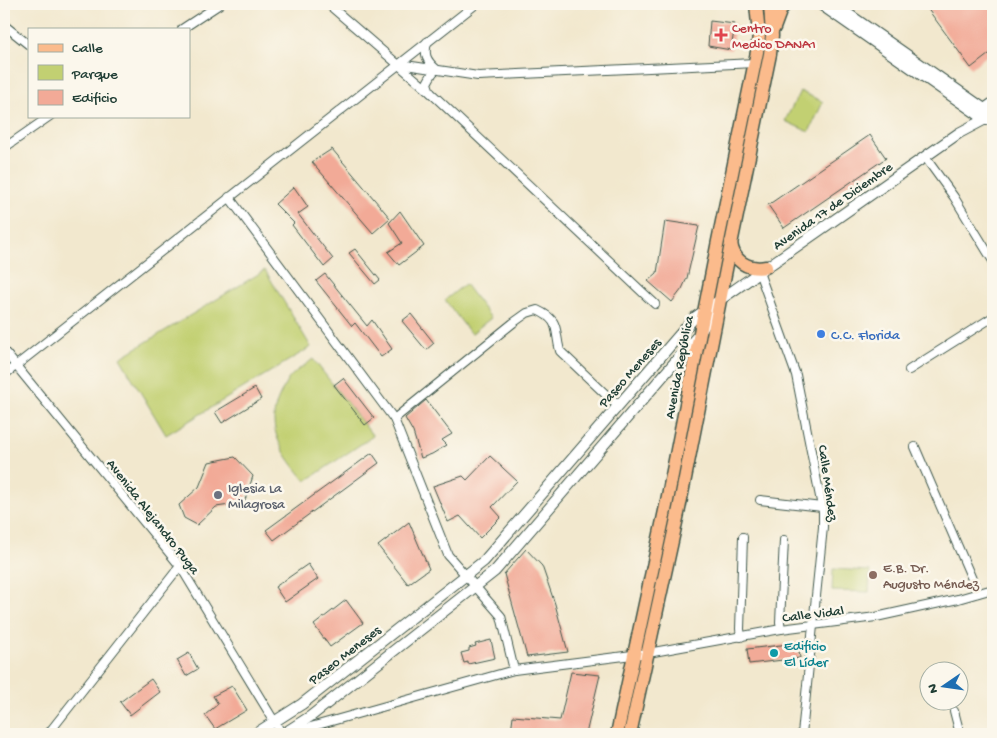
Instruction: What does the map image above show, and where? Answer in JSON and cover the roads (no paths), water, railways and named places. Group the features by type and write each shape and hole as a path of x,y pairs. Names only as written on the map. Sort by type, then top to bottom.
{"main road":[{"name":"Avenida República","path":"616,734 666,506 755,63 759,35 756,4"},
{"path":"770,4 772,36"},
{"path":"772,36 778,15 786,4"},
{"name":"Avenida República","path":"630,734 679,509 731,241 770,54 772,36"},
{"path":"731,241 734,254 743,265 763,270"}],"street":[{"path":"184,28 220,4"},
{"path":"328,4 430,92 655,304"},
{"path":"4,375 476,4"},
{"path":"820,4 987,112"},
{"path":"834,4 987,112"},
{"path":"4,25 28,44"},
{"path":"427,42 425,53 428,61 436,69"},
{"path":"399,64 478,76 755,63"},
{"path":"430,92 428,84 436,69"},
{"name":"Avenida 17 de Diciembre","path":"720,299 987,112"},
{"path":"4,148 47,118"},
{"path":"925,157 954,197 993,261"},
{"path":"229,197 394,419 448,555 501,616 514,670"},
{"name":"Calle Méndez","path":"763,270 796,375 822,507 823,527 802,734"},
{"name":"Paseo Meneses","path":"255,734 302,704 466,576 493,551 686,326 720,299"},
{"name":"Paseo Meneses","path":"283,734 311,716 475,588 504,561 700,332 720,299"},
{"path":"394,419 513,323 527,313 537,310 548,315 557,329 560,351 618,406"},
{"path":"910,370 993,317"},
{"name":"Avenida Alejandro Puga","path":"4,351 180,566 283,734"},
{"path":"915,447 978,594"},
{"path":"760,500 822,507"},
{"path":"741,636 743,537"},
{"path":"781,629 784,540"},
{"path":"48,734 180,566"},
{"name":"Calle Vidal","path":"283,734 514,670 648,653 781,629 876,617 993,589"},
{"path":"954,711 960,734"}],"place":[{"name":"Centro Medico DANA1","path":"721,35"},
{"name":"C.C. Florida","path":"821,334"},
{"name":"Iglesia La Milagrosa","path":"218,495"},
{"name":"E.B. Dr. Augusto Méndez","path":"873,575"},
{"name":"Edificio El Líder","path":"774,653"}]}
